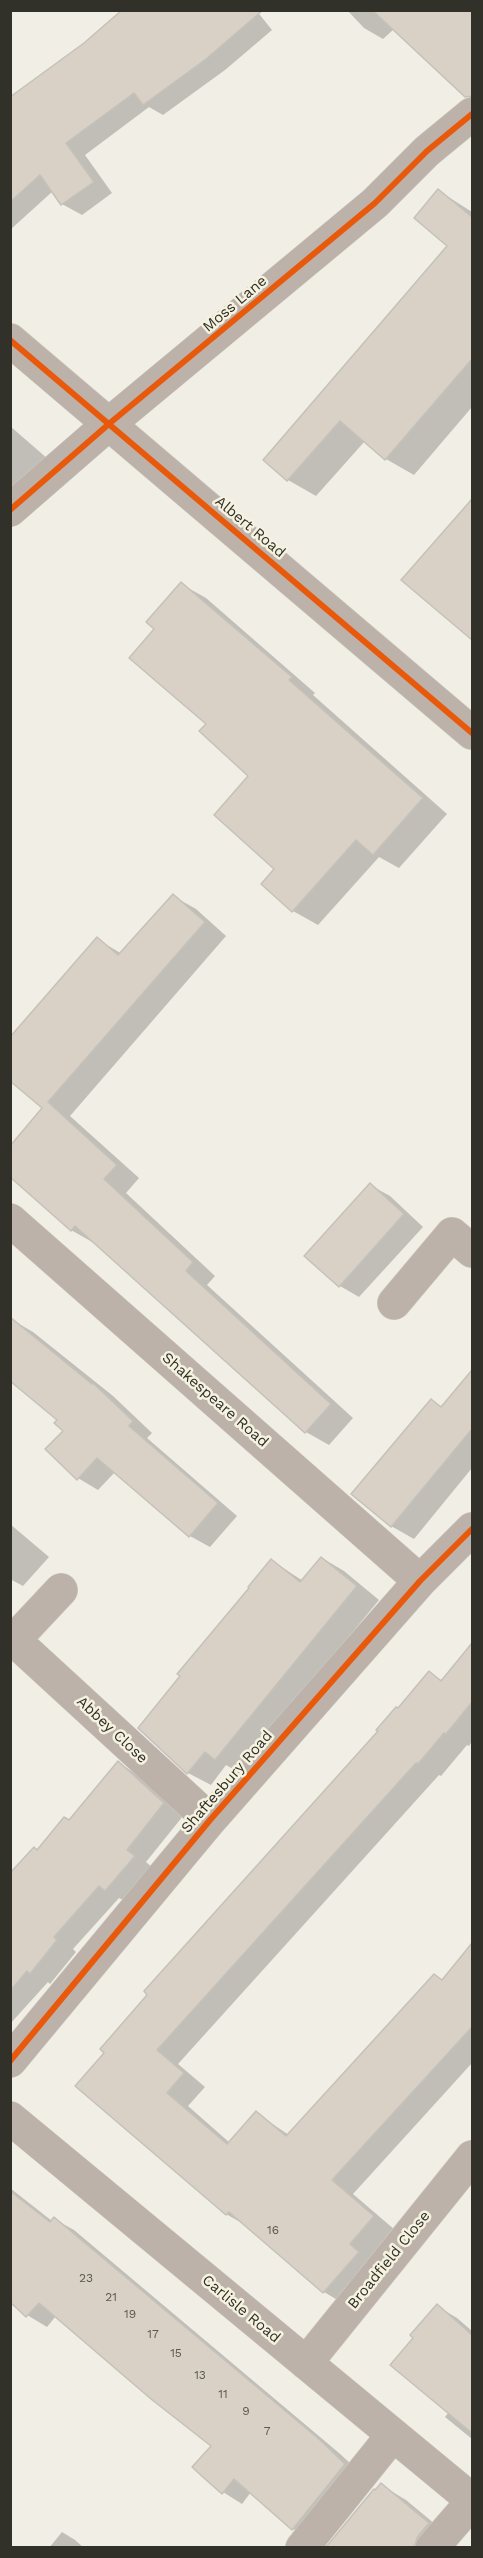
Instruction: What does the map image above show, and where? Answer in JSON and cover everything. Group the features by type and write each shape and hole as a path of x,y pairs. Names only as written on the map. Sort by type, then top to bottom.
{"street":[{"name":"Moss Lane","path":"10,510 110,423 375,202 427,151 472,114"},
{"name":"Albert Road","path":"10,340 472,732"},
{"name":"Shakespeare Road","path":"10,1220 420,1581"},
{"path":"394,1303 452,1234 472,1251"},
{"name":"Shaftesbury Road","path":"10,2061 210,1820 420,1581 468,1542"},
{"name":"Abbey Close","path":"61,1590 12,1642 210,1820"},
{"name":"Carlisle Road","path":"13,2125 306,2362 472,2501"},
{"name":"Broadfield Close","path":"306,2362 472,2157"},
{"path":"302,2547 392,2436"},
{"path":"432,2547 472,2501"}],"building":[{"path":"122,10 263,10 206,59 143,105 134,93 66,143 94,182 61,205 40,175 10,202 10,97 84,43"},
{"path":"372,10 472,10 472,96 465,97"},
{"path":"438,189 472,217 472,359 385,460 340,421 287,481 263,460 447,246 414,218"},
{"path":"472,499 472,640 401,580"},
{"path":"181,582 292,677 289,680 423,798 373,855 356,840 292,912 261,884 274,869 214,815 248,776 199,731 206,724 129,658 154,629 146,622"},
{"path":"173,894 205,922 48,1102 117,1165 104,1179 193,1262 186,1271 331,1404 305,1433 75,1226 71,1231 10,1177 10,1146 42,1108 10,1081 10,1037 97,937 118,955"},
{"path":"370,1183 404,1214 339,1287 304,1256"},
{"path":"10,1317 93,1383 133,1421 129,1426 218,1503 189,1537 97,1458 77,1480 45,1449 63,1431 54,1423 57,1420 10,1381"},
{"path":"472,1370 472,1429 391,1527 351,1494 431,1399 441,1407"},
{"path":"321,1557 357,1586 215,1760 205,1752 187,1774 138,1728 180,1676 177,1674 271,1559 300,1582"},
{"path":"472,1643 472,1702 446,1734 444,1733 418,1764 416,1763 157,2050 184,2073 167,2093 227,2144 256,2111 286,2136 434,1974 442,1980 472,1943 472,2027 332,2180 374,2216 350,2244 359,2252 323,2293 229,2212 226,2215 75,2086 104,2053 100,2049 147,1995 144,1991 378,1731 376,1730 396,1707 398,1708 429,1671 441,1681"},
{"path":"118,1761 164,1803 127,1850 135,1856 105,1891 99,1886 54,1937 57,1940 30,1974 27,1971 10,1991 10,1873 34,1847 37,1850 64,1817 69,1820"},
{"path":"10,2191 50,2222 54,2217 320,2440 345,2464 292,2530 234,2479 222,2494 205,2479 192,2467 211,2446 151,2399 39,2303 26,2317 10,2302"},
{"path":"437,2304 472,2335 472,2433 390,2365 413,2338 410,2335"},
{"path":"381,2483 429,2523 418,2536 414,2547 326,2547 374,2489"}],"cycle path":[{"path":"10,510 110,423 375,203 427,151 472,114"},
{"path":"10,340 472,733"},
{"path":"10,2061 210,1820 420,1581 472,1529"}]}
